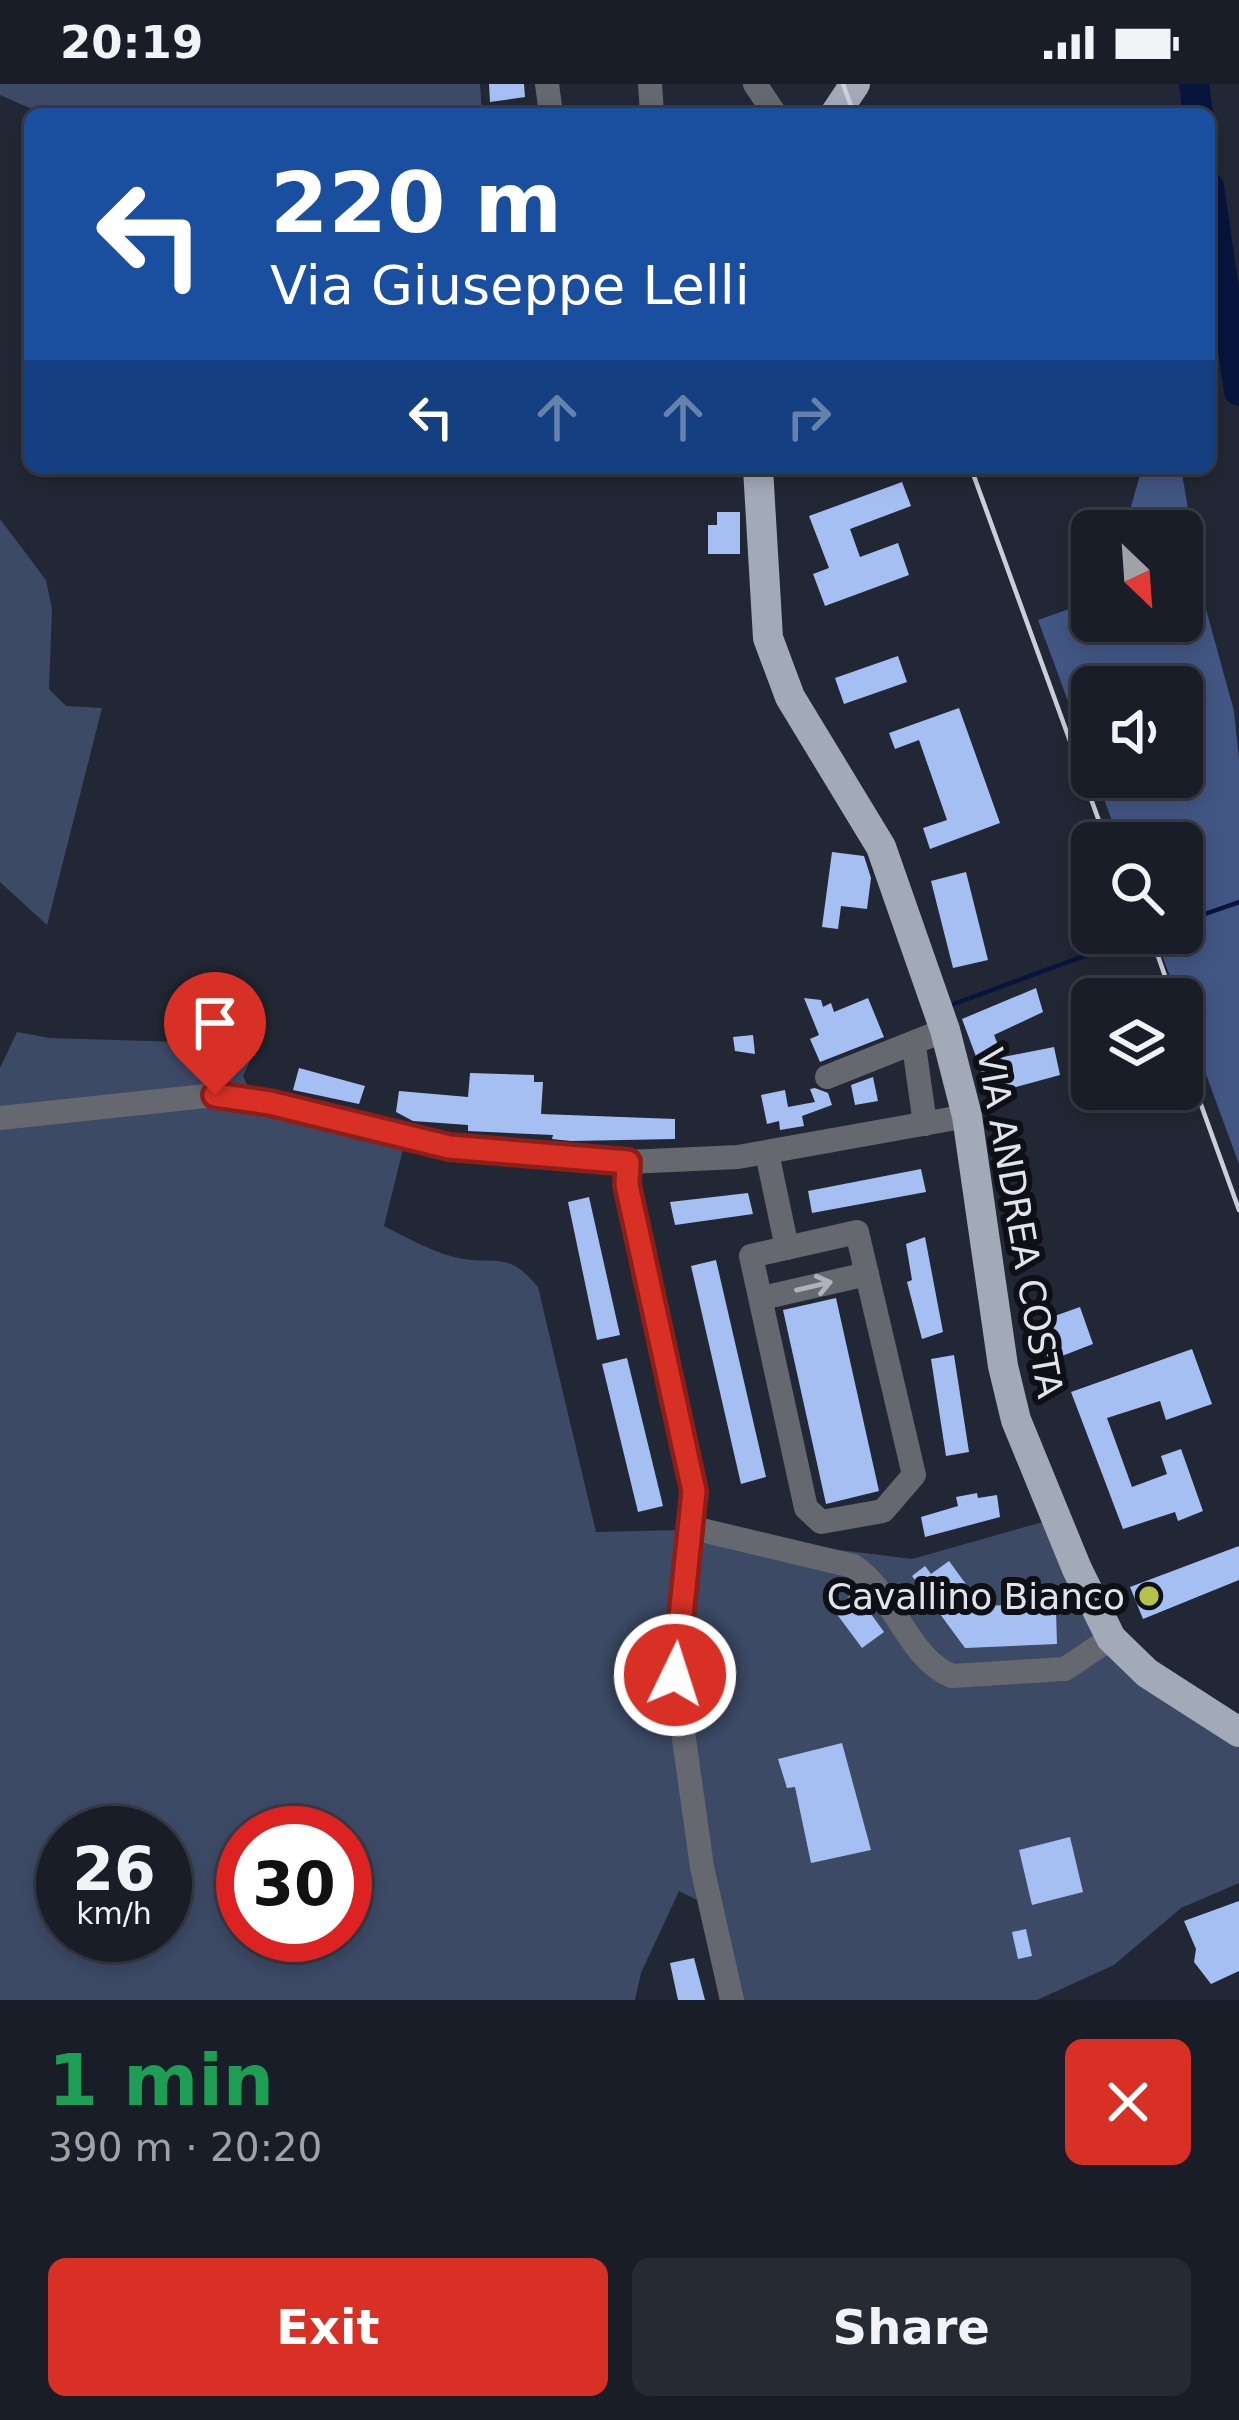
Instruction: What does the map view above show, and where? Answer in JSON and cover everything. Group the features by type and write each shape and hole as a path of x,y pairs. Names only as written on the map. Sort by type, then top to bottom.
{"main road":[{"name":"VIA ANDREA COSTA","path":"758,474 763,598 781,678 880,847 945,1030 967,1116 1003,1366 1016,1420 1111,1638 1147,1672 1239,1732"}],"street":[{"path":"827,1077 945,1030"},
{"path":"914,1046 925,1124"},
{"path":"0,1118 215,1095 270,1103 449,1147 628,1162 767,1153 967,1116"},
{"path":"767,1153 787,1248"},
{"path":"628,1162 627,1185 694,1491 675,1675 702,1867 732,2000"},
{"path":"857,1232 867,1274 914,1475 883,1511 821,1522 806,1508 751,1256 857,1232"},
{"path":"762,1298 867,1274"},
{"path":"693,1528 853,1566 874,1583 936,1666 952,1676 1065,1670 1111,1638"}],"shaded area":[{"path":"0,84 480,84 482,108 29,108 0,95"},
{"path":"1140,474 1182,474 1188,510 1130,510"},
{"path":"0,519 46,580 52,609 49,689 66,706 102,708 47,925 0,882"},
{"path":"1203,596 1234,711 1239,759 1239,1164 1203,1066 1203,978 1171,978 1162,954 1203,954 1203,822 1112,822 1104,798 1203,798 1203,666 1071,666 1071,709 1038,620 1071,608 1071,642 1203,642"},
{"path":"17,1032 50,1038 215,1043 261,1037 243,1076 260,1114 403,1149 384,1226 454,1257 508,1263 538,1287 596,1532 681,1530 912,1559 1050,1520 1101,1622 1239,1733 1239,1883 1181,1908 1114,1965 1037,2000 729,2000 709,1906 679,1891 641,1973 635,2000 0,2000 0,1068"}],"building":[{"path":"489,84 524,84 525,97 490,102"},
{"path":"902,482 911,506 850,529 860,557 898,543 909,575 825,606 813,574 829,568 809,516"},
{"path":"717,512 740,512 740,554 708,554 708,525 717,525"},
{"path":"898,656 907,682 844,704 835,678"},
{"path":"959,708 1000,823 930,849 923,828 947,820 919,740 895,749 889,733"},
{"path":"832,852 864,856 871,878 867,909 841,906 838,929 822,927"},
{"path":"966,872 988,960 953,968 931,881"},
{"path":"1036,988 1043,1012 994,1035 1003,1057 1054,1047 1060,1075 990,1094 962,1019"},
{"path":"804,998 821,1000 823,1007 831,1003 834,1012 868,998 884,1037 820,1062 810,1039 819,1035"},
{"path":"753,1035 755,1054 735,1051 733,1037"},
{"path":"299,1068 365,1086 359,1104 293,1090"},
{"path":"470,1073 534,1075 534,1082 543,1082 541,1114 675,1119 675,1139 571,1141 552,1139 553,1135 468,1131 468,1125 413,1121 396,1112 399,1091 468,1097"},
{"path":"873,1077 878,1101 855,1105 851,1085"},
{"path":"810,1089 828,1093 832,1105 802,1116 804,1126 780,1130 779,1121 767,1124 761,1095 785,1090 788,1107 815,1102"},
{"path":"921,1169 926,1192 812,1213 808,1191"},
{"path":"748,1193 753,1214 675,1225 670,1202"},
{"path":"589,1197 620,1335 597,1340 568,1202"},
{"path":"925,1237 943,1332 922,1339 907,1282 912,1280 906,1244"},
{"path":"716,1260 766,1477 741,1484 691,1266"},
{"path":"836,1298 879,1491 826,1504 783,1310"},
{"path":"1080,1307 1093,1344 1049,1361 1035,1323"},
{"path":"1192,1349 1212,1404 1166,1420 1160,1401 1107,1418 1132,1487 1167,1474 1161,1456 1181,1449 1203,1511 1178,1521 1175,1512 1123,1529 1071,1392"},
{"path":"954,1355 969,1452 946,1456 931,1359"},
{"path":"627,1358 663,1506 638,1512 602,1364"},
{"path":"977,1493 978,1498 997,1495 1000,1517 925,1537 921,1517 958,1506 956,1497"},
{"path":"1239,1546 1239,1580 1143,1619 1130,1587"},
{"path":"949,1561 982,1606 1041,1604 1042,1612 1056,1611 1057,1644 965,1648 912,1576 925,1566 931,1574"},
{"path":"855,1592 884,1632 862,1648 833,1609"},
{"path":"842,1743 871,1850 811,1863 795,1787 787,1788 778,1759"},
{"path":"1070,1837 1083,1892 1032,1905 1019,1850"},
{"path":"1239,1901 1239,1971 1211,1984 1194,1962 1196,1949 1184,1921"},
{"path":"1026,1929 1032,1956 1018,1959 1012,1932"},
{"path":"694,1958 705,2000 678,2000 670,1963"}],"waterway":[{"path":"1194,84 1197,108"},
{"path":"1215,228 1239,391"},
{"path":"1203,915 1239,902"},
{"path":"951,1005 1090,954"}],"railway":[{"path":"843,84 852,108"},
{"path":"973,474 1099,822"},
{"path":"1157,954 1166,978"},
{"path":"1203,1110 1239,1210"}],"place":[{"name":"Cavallino Bianco","path":"1149,1596"}],"route":[{"path":"215,1095 270,1103 449,1147 628,1162 627,1185 694,1491 696,1513 675,1675"}]}
